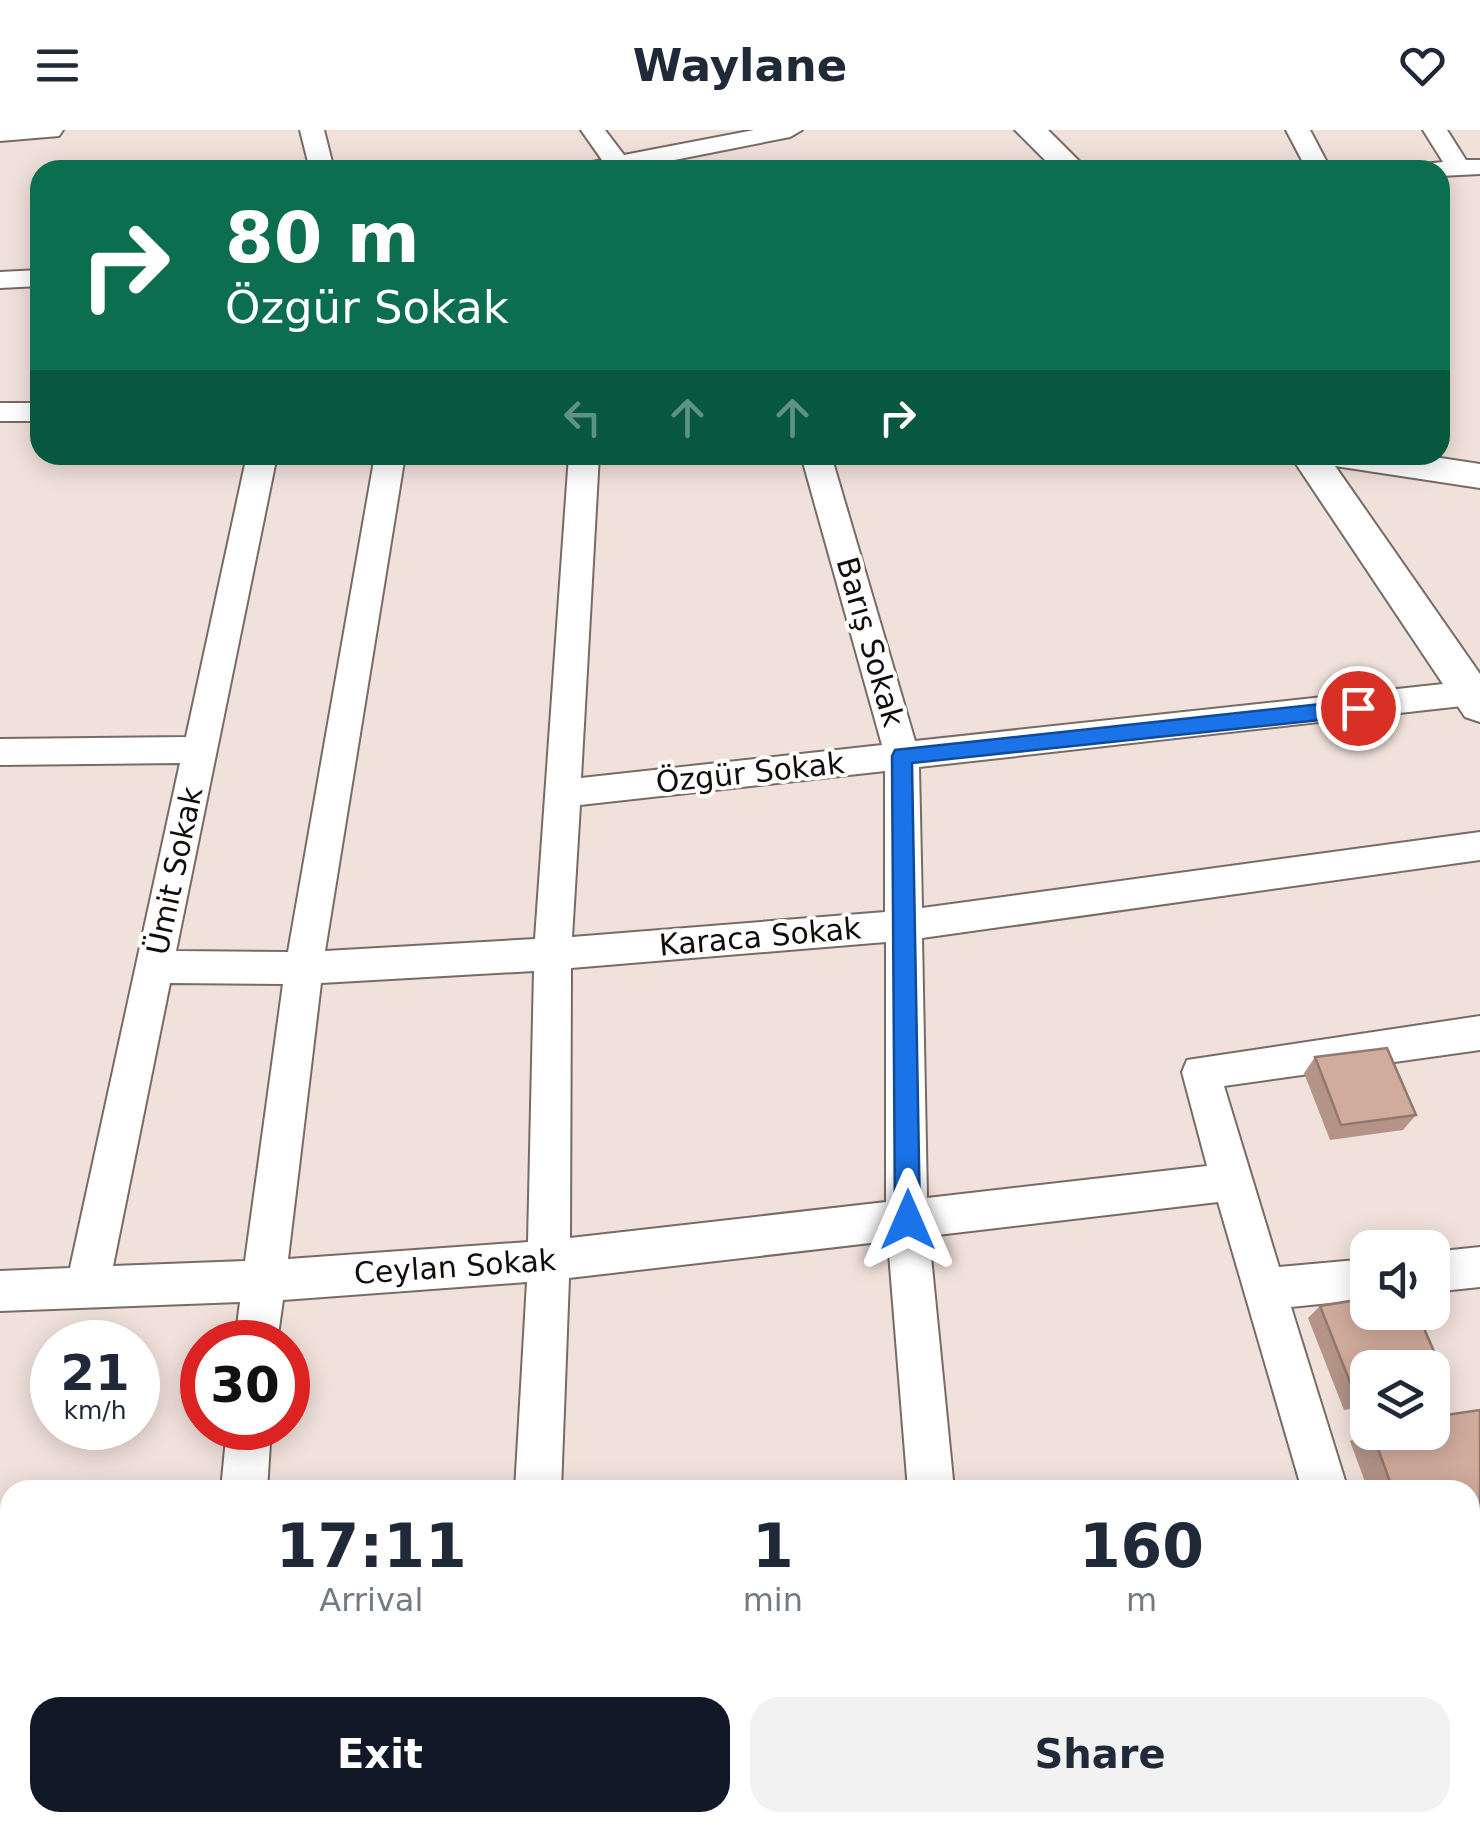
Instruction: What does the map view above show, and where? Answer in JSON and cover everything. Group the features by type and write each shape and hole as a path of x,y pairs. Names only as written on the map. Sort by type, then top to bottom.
{"street":[{"path":"0,132 48,130"},
{"path":"312,130 320,160"},
{"path":"593,130 615,160"},
{"path":"692,160 790,130"},
{"path":"1030,130 1062,160"},
{"path":"1298,130 1314,160"},
{"path":"1435,130 1470,167"},
{"path":"0,280 30,278"},
{"path":"0,412 30,412"},
{"name":"Ümit Sokak","path":"87,1288 260,465"},
{"path":"258,1320 304,968 388,465"},
{"path":"539,1480 550,1260 552,954 583,465"},
{"name":"Barış Sokak","path":"819,465 902,756 908,1220 930,1480"},
{"path":"1315,465 1477,698"},
{"path":"1406,465 1480,476"},
{"name":"Özgür Sokak","path":"565,793 1477,698"},
{"path":"0,752 200,750"},
{"name":"Karaca Sokak","path":"154,966 304,968 552,954 906,925 1480,846"},
{"path":"1321,1480 1201,1072 1480,1034"},
{"name":"Ceylan Sokak","path":"0,1292 262,1281 550,1260 1232,1182"},
{"path":"1450,1270 1480,1267"},
{"path":"1265,1289 1350,1281"},
{"path":"245,1480 248,1450"}],"building":[{"path":"1387,1048 1416,1115 1341,1125 1315,1057"},
{"path":"1350,1301 1350,1330 1425,1330 1433,1350 1350,1350 1350,1382 1320,1306"},
{"path":"1480,1410 1480,1480 1389,1480 1379,1450 1450,1450 1450,1414"}],"route":[{"path":"908,1220 902,756 1358,708"}]}
